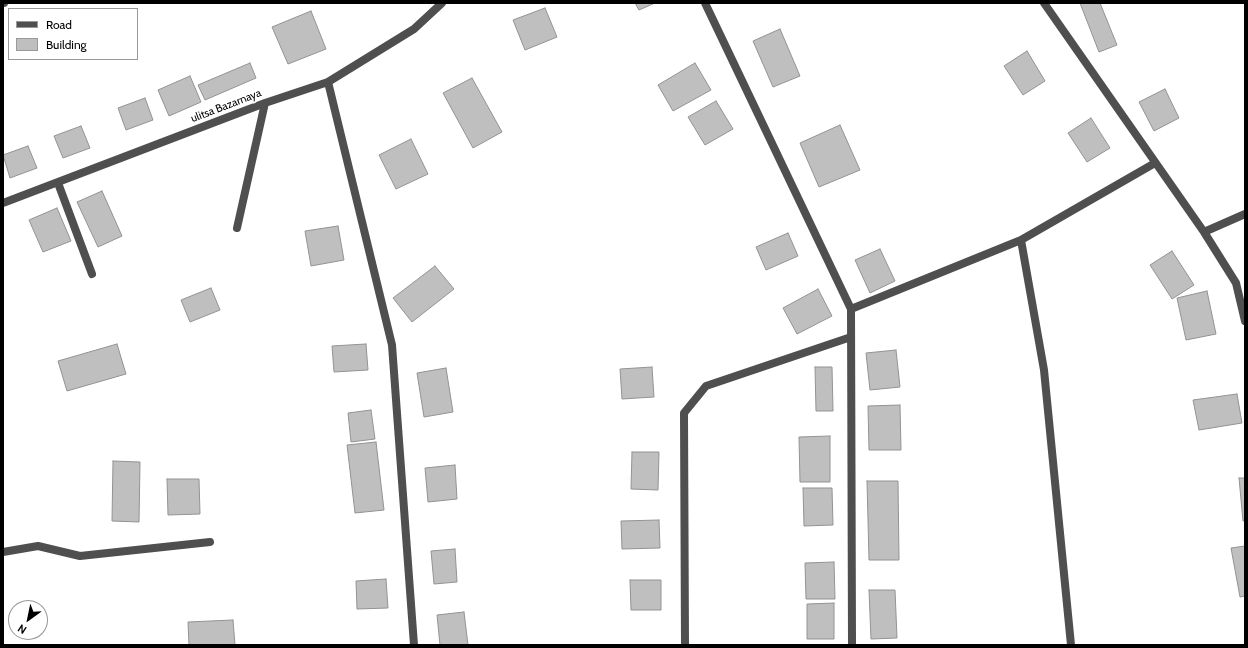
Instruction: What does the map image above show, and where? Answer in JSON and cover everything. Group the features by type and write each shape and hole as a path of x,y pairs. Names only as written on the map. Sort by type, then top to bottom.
{"street":[{"name":"ulitsa Bazarnaya","path":"3,202 58,183 265,103 328,82 414,28 442,3"},
{"path":"704,3 851,309 852,645"},
{"path":"1048,4 1155,163 1204,232 1236,283 1245,321"},
{"path":"328,82 392,345 414,645"},
{"path":"237,228 265,103"},
{"path":"851,309 1021,240 1155,163"},
{"path":"58,183 92,274"},
{"path":"1204,232 1245,214"},
{"path":"1021,240 1044,370 1071,645"},
{"path":"685,645 684,413 706,386 851,337"},
{"path":"3,552 38,546 80,556 210,542"}],"building":[{"path":"635,3 655,3 639,10"},
{"path":"1080,3 1100,3 1117,45 1099,52"},
{"path":"545,8 557,37 525,50 513,20"},
{"path":"311,11 326,49 288,64 272,27"},
{"path":"780,29 800,76 773,87 753,41"},
{"path":"1027,51 1045,81 1023,95 1004,66"},
{"path":"250,63 256,78 205,100 198,85"},
{"path":"695,63 711,90 673,111 658,85"},
{"path":"190,76 201,102 169,116 158,90"},
{"path":"472,78 502,132 473,148 443,93"},
{"path":"1165,89 1179,118 1154,131 1139,102"},
{"path":"145,98 153,120 126,130 118,108"},
{"path":"716,101 733,129 705,145 688,117"},
{"path":"1091,118 1110,148 1087,162 1068,133"},
{"path":"840,125 860,170 819,187 800,143"},
{"path":"81,126 90,148 63,158 54,136"},
{"path":"411,139 428,174 396,189 379,155"},
{"path":"28,146 37,168 10,178 3,155"},
{"path":"102,191 122,236 98,247 77,202"},
{"path":"57,208 71,241 43,252 29,220"},
{"path":"338,226 344,260 311,266 305,231"},
{"path":"788,233 798,256 766,270 756,247"},
{"path":"880,249 895,281 870,293 855,260"},
{"path":"1172,251 1194,285 1172,299 1150,265"},
{"path":"435,266 454,289 412,322 393,298"},
{"path":"211,288 220,310 190,322 181,300"},
{"path":"818,289 832,316 797,334 783,308"},
{"path":"1207,291 1216,334 1186,340 1177,298"},
{"path":"117,344 126,374 67,391 58,361"},
{"path":"366,344 368,370 334,372 332,346"},
{"path":"896,350 900,387 870,390 866,353"},
{"path":"652,367 654,397 622,399 620,369"},
{"path":"815,367 832,367 833,411 816,411"},
{"path":"446,368 453,412 424,417 417,373"},
{"path":"1237,394 1242,423 1199,430 1193,400"},
{"path":"900,405 901,450 869,450 868,406"},
{"path":"371,410 375,439 351,442 348,413"},
{"path":"830,436 830,482 800,482 799,437"},
{"path":"376,442 384,510 355,513 347,445"},
{"path":"632,452 659,452 658,490 631,489"},
{"path":"113,461 140,462 139,522 112,521"},
{"path":"455,465 457,499 428,502 425,468"},
{"path":"1239,478 1245,478 1245,521 1243,521"},
{"path":"167,479 199,479 200,514 168,515"},
{"path":"867,481 898,481 899,560 869,560"},
{"path":"803,488 832,488 833,525 804,526"},
{"path":"659,520 660,548 622,549 621,521"},
{"path":"1245,546 1245,596 1240,597 1231,548"},
{"path":"455,549 457,582 434,584 431,551"},
{"path":"834,562 835,599 806,599 805,563"},
{"path":"386,579 388,608 357,609 356,581"},
{"path":"630,580 661,580 661,610 631,610"},
{"path":"869,590 895,590 897,638 871,639"},
{"path":"834,603 834,639 807,639 807,604"},
{"path":"464,612 468,645 440,645 437,615"},
{"path":"233,620 235,645 189,645 188,622"}]}
